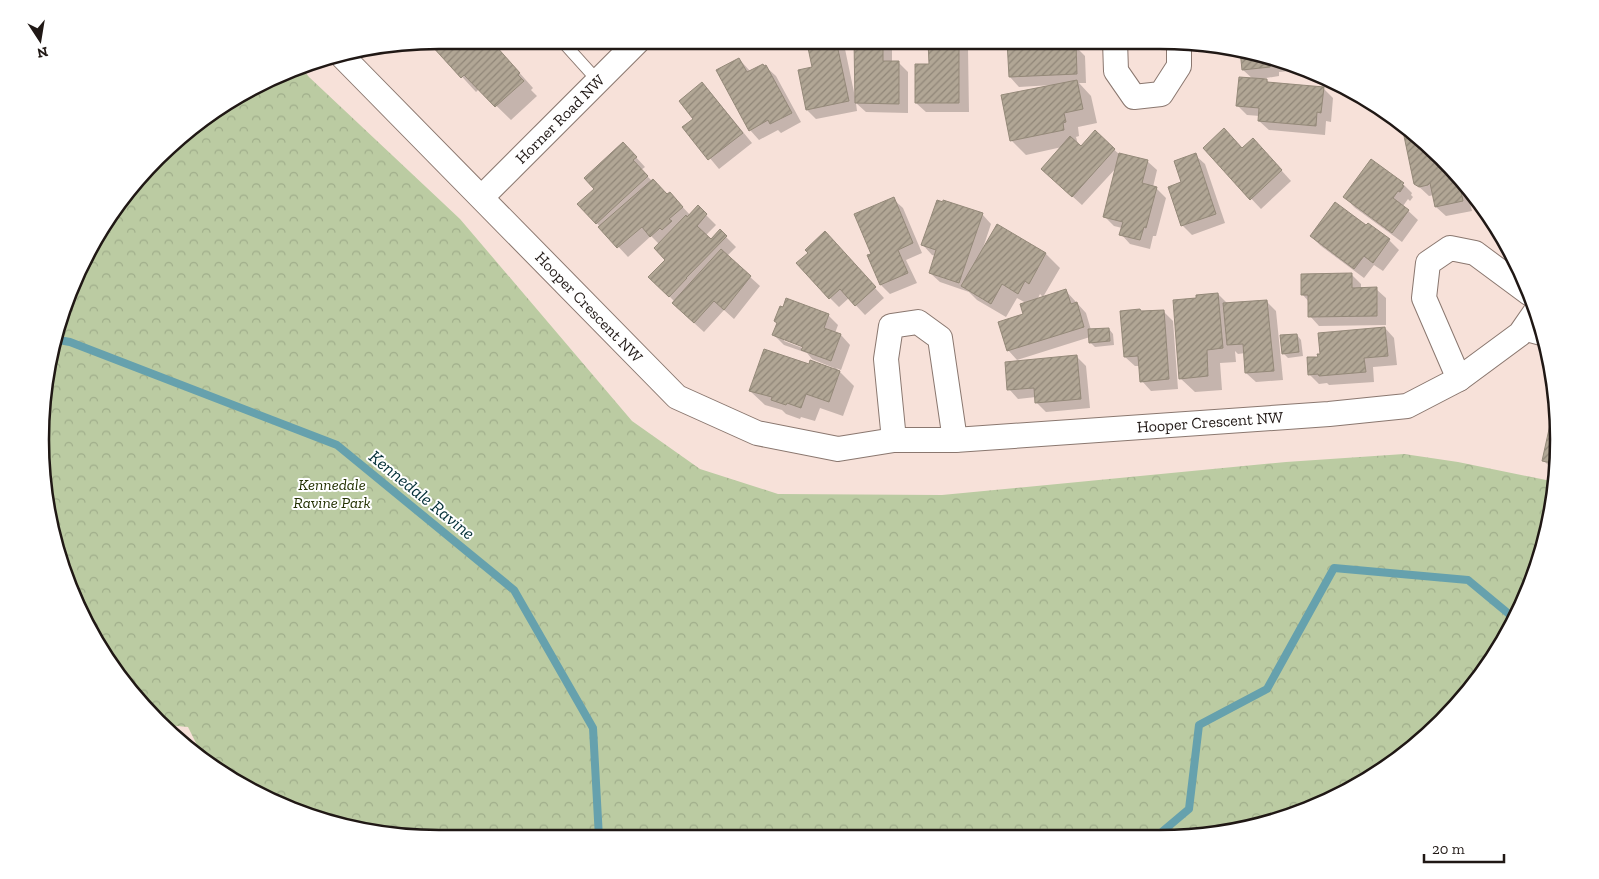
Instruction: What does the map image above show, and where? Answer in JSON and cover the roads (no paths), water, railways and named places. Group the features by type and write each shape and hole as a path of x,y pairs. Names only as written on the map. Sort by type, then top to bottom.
{"street":[{"name":"Horner Road NW","path":"482,197 630,49"},
{"path":"1115,49 1116,71 1134,97 1161,94 1178,66 1179,50"},
{"name":"Hooper Crescent NW","path":"346,60 677,397 757,433 838,448 894,440 955,440 1329,414 1406,406 1459,379 1520,334 1531,318"},
{"path":"1459,379 1424,298 1428,263 1450,248 1475,253 1519,285"},
{"path":"894,440 886,359 891,326 918,322 940,338 955,440"}],"lane":[{"path":"568,49 598,81"},
{"path":"1520,334 1537,339"}],"waterway":[{"name":"Kennedale Ravine","path":"61,340 70,342 337,445 514,590 593,728 599,830"},
{"name":"Kennedale Ravine","path":"1164,830 1189,809 1199,725 1267,689 1334,568 1468,580 1509,614"}],"park label":[{"name":"Kennedale Ravine Park","path":"332,493"}]}
